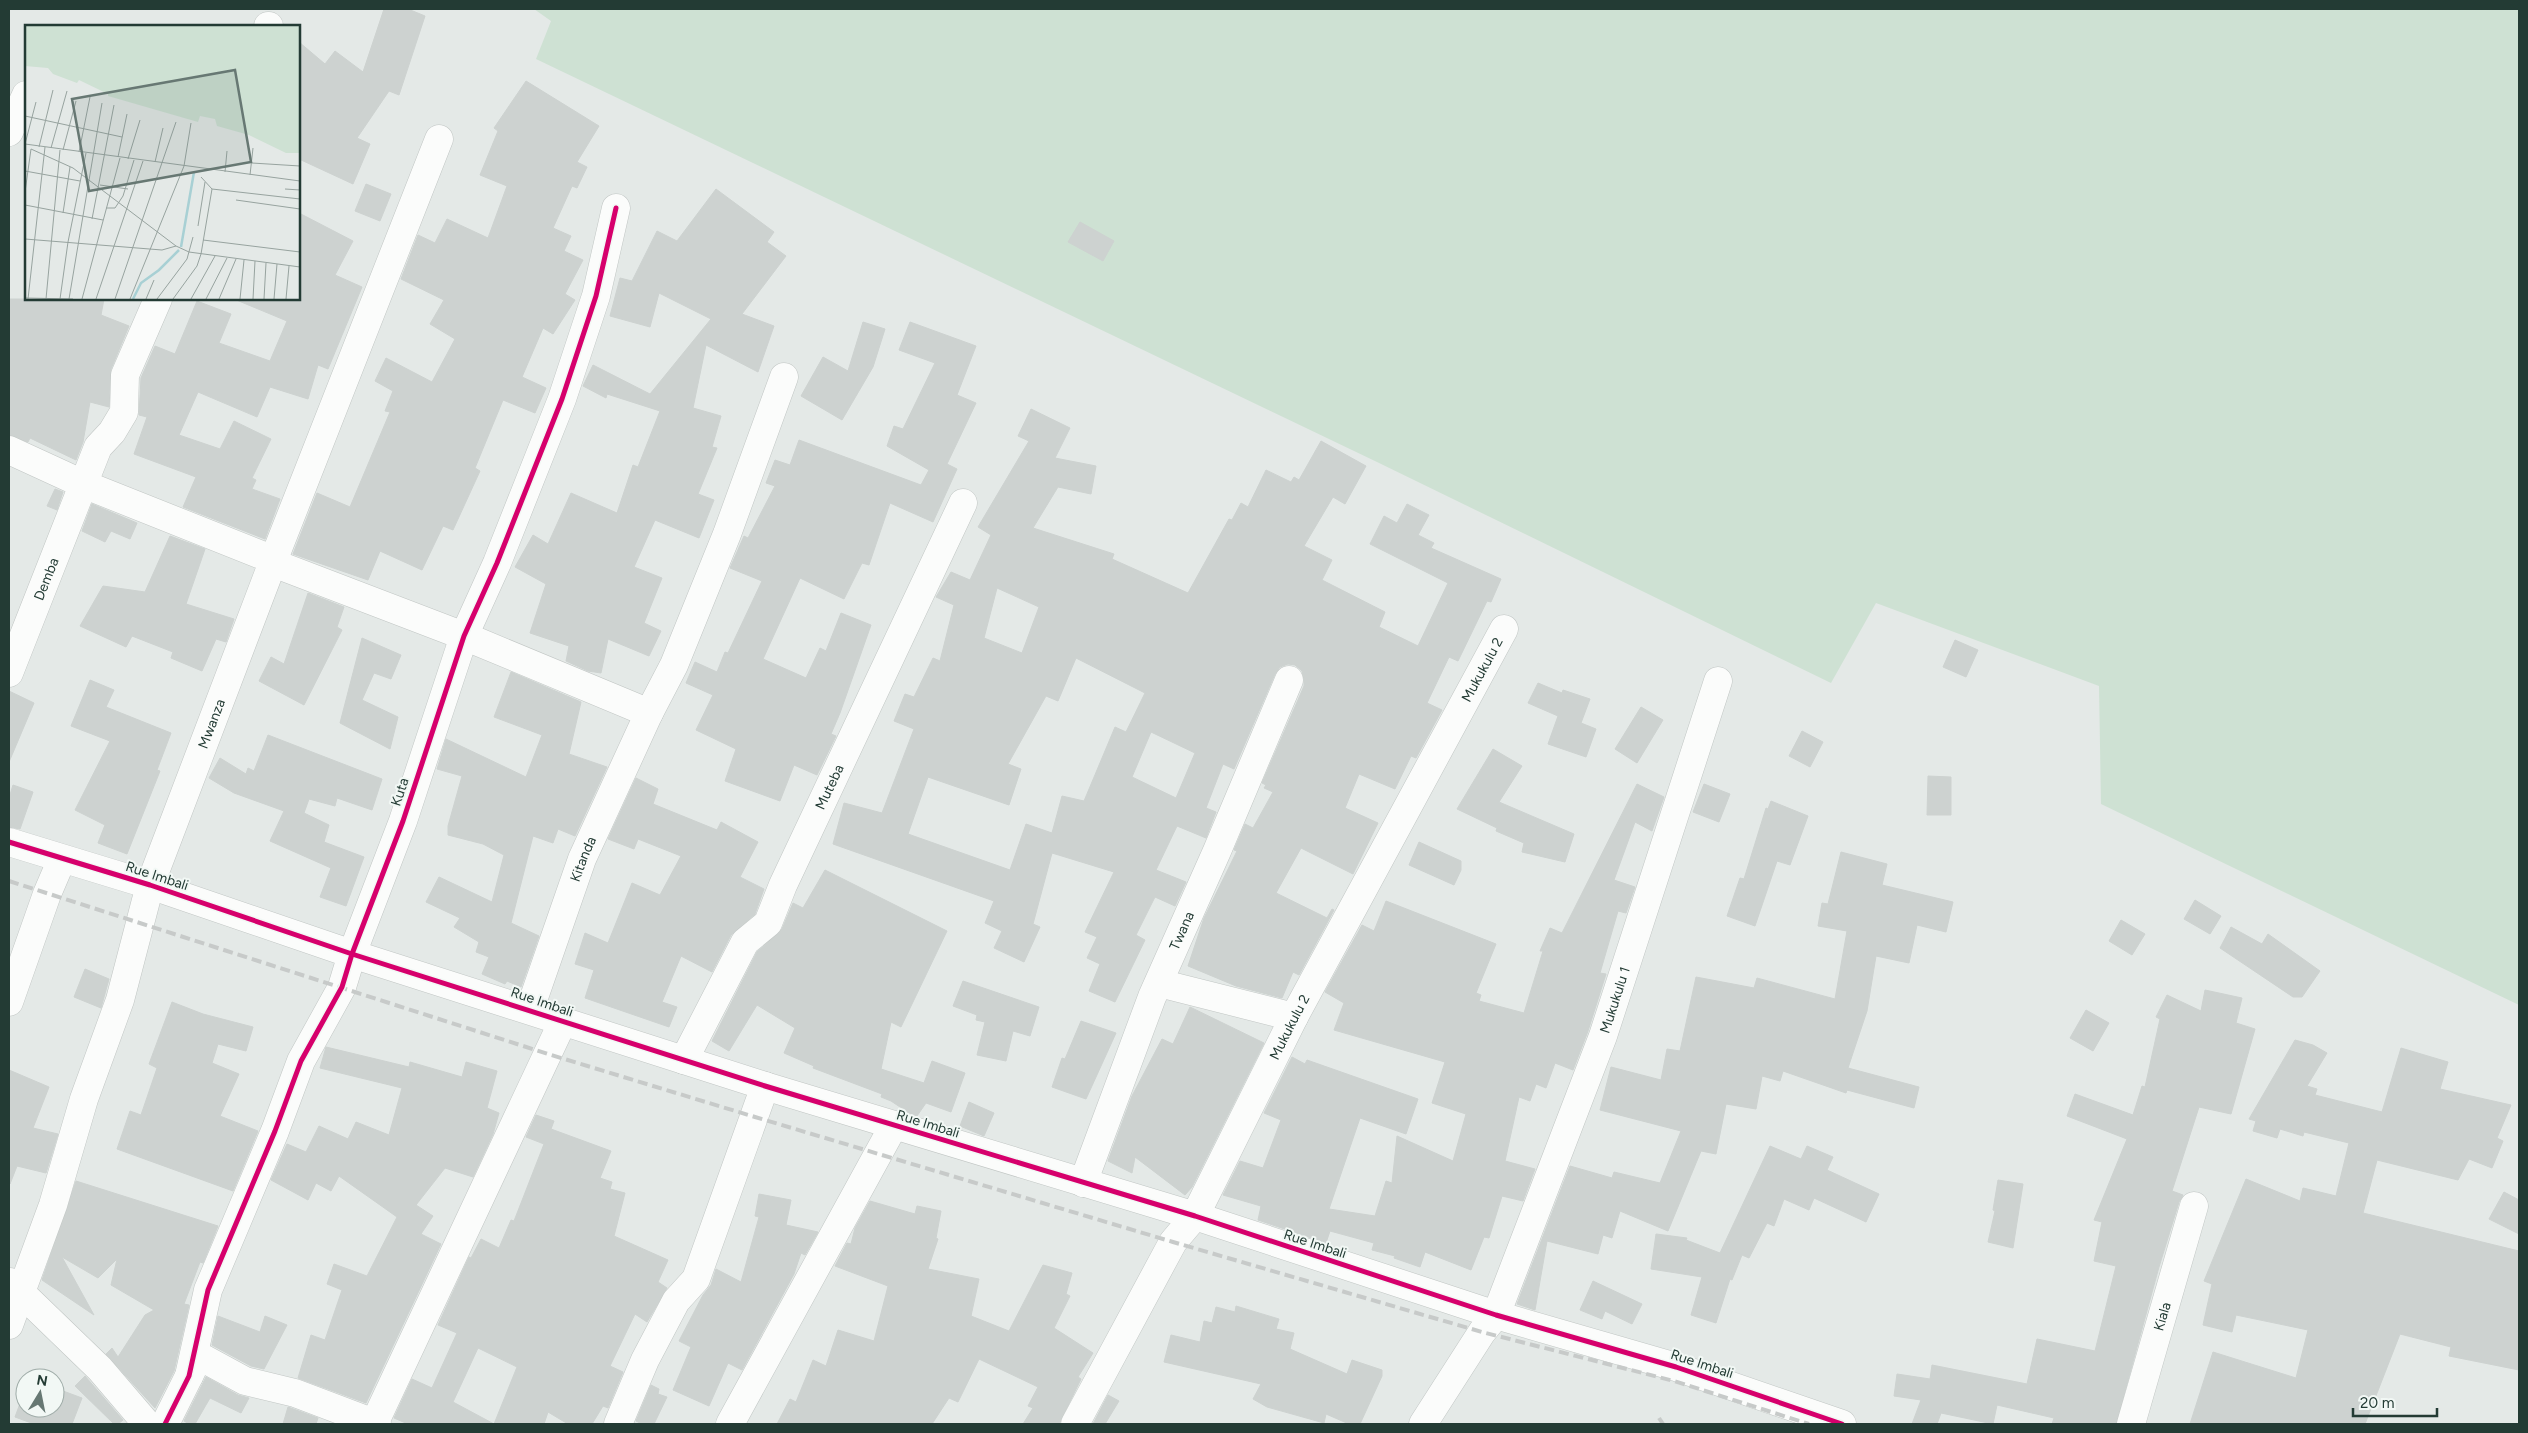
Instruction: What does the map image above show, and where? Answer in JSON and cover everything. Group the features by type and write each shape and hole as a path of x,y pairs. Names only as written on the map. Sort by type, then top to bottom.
{"street":[{"path":"9,132 25,96"},
{"name":"Mwanza","path":"9,1325 15,1288 53,1205 84,1099 120,1000 150,885 273,563 440,139"},
{"name":"Kuta","path":"189,1376 208,1290 275,1131 301,1061 342,987 352,954 403,821 464,636 497,563 562,399 596,296 616,208"},
{"name":"Demba","path":"9,673 98,447 112,432 124,412 126,375 158,300"},
{"name":"Kitanda","path":"530,1010 582,859 649,713 674,665 727,534 784,377"},
{"path":"9,450 83,484 264,556 273,563 464,636 649,713"},
{"name":"Muteba","path":"684,1060 745,942 768,923 783,885 963,503"},
{"name":"Mukukulu 2","path":"1075,1424 1173,1242 1195,1216 1294,1016 1504,629"},
{"name":"Twana","path":"1083,1183 1127,1061 1159,983 1218,851 1289,680"},
{"name":"Mukukulu 1","path":"1423,1424 1482,1332 1496,1315 1602,1036 1718,681"},
{"name":"Rue Imbali","path":"9,842 150,885 352,954 765,1086 1195,1216 1496,1315 1676,1367 1842,1424"},
{"path":"9,1002 47,894 62,859"},
{"path":"1159,983 1294,1016"},
{"path":"166,1424 199,1356 245,1381 295,1393 375,1424 563,1021"},
{"path":"618,1424 645,1360 676,1301 696,1279 765,1086"},
{"path":"730,1424 894,1125"},
{"name":"Kiala","path":"2130,1424 2194,1206"},
{"path":"15,1288 100,1369 147,1424"}],"green space":[{"path":"534,9 2519,9 2519,1005 2101,804 2099,686 1876,603 1831,683 1377,462 536,59 551,21"}],"building":[{"path":"384,9 408,9 425,16 399,95 389,91 357,138 370,144 353,184 300,159 300,43 325,64 335,51 363,72"},
{"path":"526,81 599,126 577,162 587,167 577,188 572,186 553,228 571,236 564,251 583,260 565,294 575,300 553,334 543,328 522,377 546,388 535,413 503,400 475,468 480,471 453,530 443,526 422,570 380,551 368,580 293,554 317,493 350,507 390,412 385,411 393,391 375,381 386,358 432,382 455,339 430,324 444,300 401,279 418,235 435,243 447,219 488,238 507,186 480,175 498,131 494,128"},
{"path":"366,184 391,194 380,221 355,211"},
{"path":"716,189 774,232 767,242 786,256 742,314 774,326 758,372 706,345 693,408 721,416 712,447 717,448 698,494 714,500 699,538 655,520 634,567 662,578 644,623 661,631 649,656 608,639 601,673 588,671 566,661 569,646 530,633 546,584 515,567 533,535 548,544 571,493 617,513 633,465 638,467 660,411 607,394 606,398 583,386 593,365 650,394 711,319 659,293 650,327 610,316 620,278 632,281 657,231 677,241"},
{"path":"300,214 353,241 335,275 362,287 328,369 318,365 308,399 270,387 257,417 198,392 179,435 220,449 234,421 271,439 252,478 256,480 252,489 280,499 265,539 183,507 196,477 134,454 147,417 139,415 141,378 155,346 175,354 197,301 231,314 219,343 270,361 287,321 236,300 300,300"},
{"path":"1080,222 1114,241 1103,261 1068,242"},
{"path":"9,299 104,300 101,315 129,326 111,369 109,407 90,402 83,442 76,460 30,438 28,442 9,435"},
{"path":"863,322 885,329 873,367 842,420 801,396 823,357 848,371"},
{"path":"910,322 976,346 957,395 976,403 947,464 957,469 933,522 890,503 869,565 862,563 844,599 800,578 763,659 806,678 820,648 826,651 841,613 871,625 831,734 836,736 817,775 794,765 780,801 725,781 736,749 696,730 713,695 686,683 695,662 717,672 725,652 728,653 762,581 730,568 744,536 748,538 775,486 766,483 775,460 790,465 799,440 921,485 929,470 887,446 894,426 903,429 935,363 899,350"},
{"path":"1031,409 1070,428 1055,458 1096,466 1091,494 1058,487 1033,528 1114,554 1112,559 1188,593 1229,519 1232,520 1241,503 1248,507 1266,470 1291,482 1294,477 1299,480 1321,441 1366,466 1345,504 1333,497 1304,546 1332,560 1322,580 1385,612 1379,627 1418,646 1448,583 1370,544 1384,516 1397,523 1407,504 1429,515 1418,535 1434,543 1431,548 1501,579 1491,602 1487,601 1458,661 1449,657 1427,703 1442,710 1416,758 1411,756 1395,789 1359,774 1345,808 1378,823 1353,874 1301,848 1276,893 1327,918 1332,909 1334,910 1299,975 1293,972 1282,998 1236,986 1188,966 1204,918 1237,851 1234,850 1245,824 1253,828 1273,792 1264,788 1266,785 1262,783 1304,686 1302,671 1295,665 1288,664 1280,667 1275,674 1234,769 1223,764 1206,808 1216,812 1206,838 1177,826 1156,870 1186,882 1175,906 1155,897 1136,935 1145,940 1115,1002 1089,991 1100,964 1087,958 1097,937 1085,932 1114,872 1052,853 1033,924 1040,927 1024,962 994,948 1002,931 985,923 994,901 833,844 844,803 882,813 914,729 894,721 905,694 914,697 933,658 940,661 954,605 936,597 951,572 970,580 991,535 978,527 1029,441 1018,436","holes":["997,588 1039,607 1022,653 984,638","1076,658 1145,693 1126,732 1115,727 1084,801 1062,796 1052,833 1026,824 1010,870 908,834 928,777 1009,805 1021,769 1008,764 1046,696 1058,701","1151,732 1195,753 1176,798 1132,777"]},
{"path":"55,489 63,492 57,510 47,506"},
{"path":"92,504 137,523 130,539 111,531 105,542 82,531"},
{"path":"170,536 205,549 186,604 234,619 226,642 216,639 202,671 171,658 173,652 132,636 126,647 80,626 103,586 145,592"},
{"path":"308,593 344,607 337,627 342,630 304,705 259,681 271,657 284,664"},
{"path":"362,638 401,655 391,679 374,673 362,700 398,717 390,749 340,723"},
{"path":"1955,640 1978,650 1966,677 1943,667"},
{"path":"511,672 581,702 569,754 607,767 575,836 558,829 553,843 533,836 511,923 539,936 521,987 507,981 505,984 482,974 489,957 476,952 479,942 454,927 460,918 426,902 439,877 492,902 504,855 483,844 448,835 448,826 462,776 437,769 446,739 526,777 542,735 494,717"},
{"path":"90,680 114,690 106,707 171,733 157,770 160,771 127,854 98,843 105,825 75,810 110,741 71,726"},
{"path":"1538,683 1562,693 1563,690 1590,699 1581,723 1596,729 1586,757 1548,744 1558,716 1528,703"},
{"path":"9,691 34,703 9,762"},
{"path":"1641,707 1663,720 1637,763 1615,749"},
{"path":"1802,731 1823,742 1810,767 1789,756"},
{"path":"268,735 382,779 372,810 337,798 335,806 309,799 304,813 329,825 324,842 364,857 346,906 320,897 331,868 270,841 284,811 234,793 209,778 220,758 246,774 248,768 254,771"},
{"path":"1493,749 1522,766 1499,802 1574,834 1565,862 1522,852 1524,843 1496,831 1497,828 1457,809"},
{"path":"1928,776 1951,777 1951,815 1927,815"},
{"path":"636,778 658,789 653,804 717,830 721,822 758,842 740,877 764,889 755,914 731,935 712,972 681,956 662,1002 677,1007 669,1027 585,998 594,970 575,964 585,933 608,943 632,883 660,895 681,856 638,839 634,849 608,839"},
{"path":"1637,784 1664,797 1652,831 1635,822 1614,880 1635,887 1626,913 1618,911 1600,973 1606,974 1588,1031 1573,1070 1555,1063 1546,1088 1536,1084 1530,1101 1519,1097 1505,1161 1535,1169 1523,1201 1502,1196 1489,1238 1484,1237 1471,1270 1425,1252 1420,1267 1394,1258 1395,1256 1372,1250 1374,1243 1330,1231 1326,1243 1258,1220 1261,1206 1223,1195 1240,1161 1263,1168 1281,1120 1264,1113 1292,1057 1305,1064 1307,1060 1418,1099 1406,1134 1360,1118 1329,1209 1375,1216 1386,1181 1392,1183 1397,1136 1453,1161 1466,1114 1432,1103 1445,1062 1334,1030 1344,1003 1325,992 1362,925 1374,931 1386,901 1496,944 1476,993 1481,995 1479,1001 1524,1013 1543,951 1540,951 1550,928 1562,933"},
{"path":"1704,784 1730,794 1719,822 1693,812"},
{"path":"13,785 33,792 20,829 9,827 9,798"},
{"path":"1771,801 1808,816 1790,865 1777,861 1755,926 1727,916 1740,878 1744,879 1766,808 1768,809"},
{"path":"1419,842 1461,861 1461,870 1454,885 1409,865"},
{"path":"1841,852 1887,864 1882,885 1953,902 1946,932 1917,925 1909,963 1876,956 1867,1011 1848,1068 1919,1087 1914,1108 1847,1090 1846,1093 1783,1071 1780,1081 1762,1076 1756,1109 1726,1104 1716,1154 1701,1151 1668,1231 1620,1211 1612,1238 1603,1235 1598,1254 1547,1241 1535,1310 1517,1304 1570,1166 1612,1178 1614,1172 1660,1183 1681,1131 1600,1110 1611,1067 1661,1080 1667,1049 1680,1051 1696,977 1754,988 1757,978 1835,999 1847,931 1818,926 1822,903 1828,904"},
{"path":"825,870 947,931 901,1027 891,1022 881,1069 924,1083 932,1061 965,1073 951,1112 926,1103 917,1116 881,1097 882,1094 813,1068 814,1066 784,1053 795,1028 757,1005 729,1051 712,1041 757,952 782,929 793,903 803,908"},
{"path":"2195,900 2221,916 2210,934 2184,919"},
{"path":"2121,920 2145,934 2132,955 2109,941"},
{"path":"2231,927 2262,944 2268,934 2320,971 2302,997 2293,997 2220,948"},
{"path":"85,969 109,979 101,1008 74,997"},
{"path":"963,981 1039,1007 1030,1036 1013,1031 1006,1061 977,1055 985,1022 976,1020 977,1015 953,1006"},
{"path":"2205,990 2242,998 2236,1023 2255,1029 2231,1114 2199,1107 2172,1191 2183,1195 2179,1202 2159,1267 2116,1424 2052,1424 2054,1418 1997,1405 1993,1424 1941,1413 1937,1424 1912,1424 1921,1400 1894,1396 1897,1374 1930,1379 1932,1365 2027,1384 2037,1339 2095,1351 2116,1266 2094,1261 2102,1222 2094,1220 2127,1139 2067,1116 2075,1094 2133,1115 2142,1086 2145,1087 2160,1019 2156,1017 2167,995 2201,1011"},
{"path":"172,1002 203,1014 253,1027 246,1051 218,1044 212,1063 239,1074 220,1116 258,1131 233,1191 117,1149 130,1111 141,1115 157,1068 149,1064"},
{"path":"1190,1007 1264,1043 1192,1187 1185,1195 1135,1157 1132,1173 1108,1161 1132,1096 1162,1039 1173,1044"},
{"path":"2086,1010 2109,1023 2093,1051 2070,1038"},
{"path":"1081,1021 1116,1033 1086,1099 1052,1087 1062,1058 1065,1059"},
{"path":"2295,1040 2313,1045 2327,1053 2307,1086 2317,1089 2315,1095 2382,1112 2401,1048 2448,1062 2440,1089 2511,1105 2497,1138 2503,1141 2492,1168 2469,1159 2458,1180 2377,1160 2363,1213 2519,1251 2519,1370 2449,1356 2451,1347 2400,1334 2365,1424 2190,1424 2213,1352 2296,1378 2308,1330 2236,1315 2232,1332 2203,1325 2212,1284 2204,1281 2246,1179 2300,1201 2303,1188 2336,1196 2349,1143 2304,1132 2303,1136 2280,1129 2277,1138 2253,1131 2256,1121 2249,1119"},
{"path":"326,1047 409,1067 410,1062 462,1077 466,1062 497,1071 487,1108 499,1113 493,1134 473,1177 445,1168 416,1205 433,1216 421,1234 441,1244 366,1403 298,1378 311,1335 325,1340 342,1290 327,1284 334,1264 367,1276 397,1217 339,1176 331,1191 316,1183 308,1200 271,1180 287,1144 306,1152 319,1126 348,1139 356,1122 389,1135 402,1088 320,1068"},
{"path":"9,1070 49,1087 33,1128 58,1134 46,1173 17,1166 10,1184"},
{"path":"969,1102 994,1113 984,1136 960,1126"},
{"path":"536,1115 554,1121 551,1129 611,1151 600,1178 612,1182 610,1189 625,1193 614,1236 668,1260 658,1282 667,1288 647,1322 635,1314 610,1366 623,1372 608,1408 603,1406 592,1424 568,1424 548,1412 544,1424 494,1424 408,1424 394,1418 412,1379 432,1388 457,1333 438,1325 469,1257 471,1258 481,1239 499,1248 511,1220 514,1221 544,1144 526,1137","holes":["478,1348 517,1367 494,1424 453,1402"]},
{"path":"1770,1146 1801,1159 1807,1146 1833,1157 1827,1170 1879,1194 1866,1222 1814,1198 1809,1210 1784,1199 1774,1226 1767,1223 1749,1258 1742,1255 1732,1280 1730,1279 1716,1323 1691,1315 1702,1277 1651,1269 1656,1234 1687,1238 1686,1240 1720,1253"},
{"path":"1998,1180 2023,1184 2013,1248 1988,1242 1995,1211 1993,1210"},
{"path":"76,1181 218,1226 203,1263 200,1262 184,1304 189,1305 174,1371 155,1408 106,1354 112,1348 118,1357 145,1315 154,1310 111,1285 117,1259 98,1278 62,1257 94,1315 42,1280"},
{"path":"2504,1192 2519,1200 2519,1234 2489,1219"},
{"path":"759,1194 791,1200 786,1225 818,1232 805,1255 801,1253 794,1274 742,1370 728,1363 709,1406 673,1390 691,1347 679,1341 703,1295 711,1285 716,1269 741,1282 759,1217 755,1216"},
{"path":"870,1201 915,1214 917,1206 941,1211 936,1238 938,1239 928,1269 979,1279 971,1316 1009,1331 1043,1265 1072,1273 1066,1294 1070,1296 1054,1328 1093,1353 1078,1377 1081,1379 1059,1424 1023,1424 1033,1408 1028,1406 1038,1387 979,1359 958,1402 949,1398 932,1424 777,1424 790,1399 796,1402 813,1360 826,1366 838,1330 874,1341 888,1286 835,1266 847,1243 851,1244 855,1228"},
{"path":"1593,1281 1642,1304 1632,1324 1605,1311 1602,1319 1580,1310"},
{"path":"1236,1306 1279,1319 1276,1329 1294,1333 1290,1349 1347,1374 1352,1360 1382,1370 1382,1376 1360,1424 1349,1424 1326,1414 1324,1423 1267,1407 1253,1399 1261,1384 1164,1362 1171,1335 1200,1342 1204,1321 1212,1323 1216,1307 1235,1312"},
{"path":"218,1316 260,1332 265,1316 287,1325 264,1369 251,1366 212,1345"},
{"path":"85,1376 123,1420 118,1424 114,1424 75,1386"},
{"path":"206,1377 238,1395 249,1398 241,1413 210,1398 195,1424 189,1424 184,1421"},
{"path":"651,1385 659,1389 658,1394 667,1397 654,1424 642,1424 636,1421"},
{"path":"65,1392 82,1398 72,1424 34,1424 18,1418 65,1418"},
{"path":"1108,1395 1119,1401 1105,1424 1093,1424"},
{"path":"288,1407 318,1418 316,1424 283,1424"}],"railway":[{"path":"9,881 548,1054 755,1117 1482,1332 1674,1381 1809,1424"},
{"path":"1659,1418 1663,1424"}],"cycle path":[{"path":"165,1424 189,1376 208,1290 275,1131 301,1061 342,987 352,954 403,821 464,636 497,563 562,399 596,296 616,208"},
{"path":"9,842 150,885 352,954 765,1086 1195,1216 1496,1315 1676,1367 1842,1424"}]}
